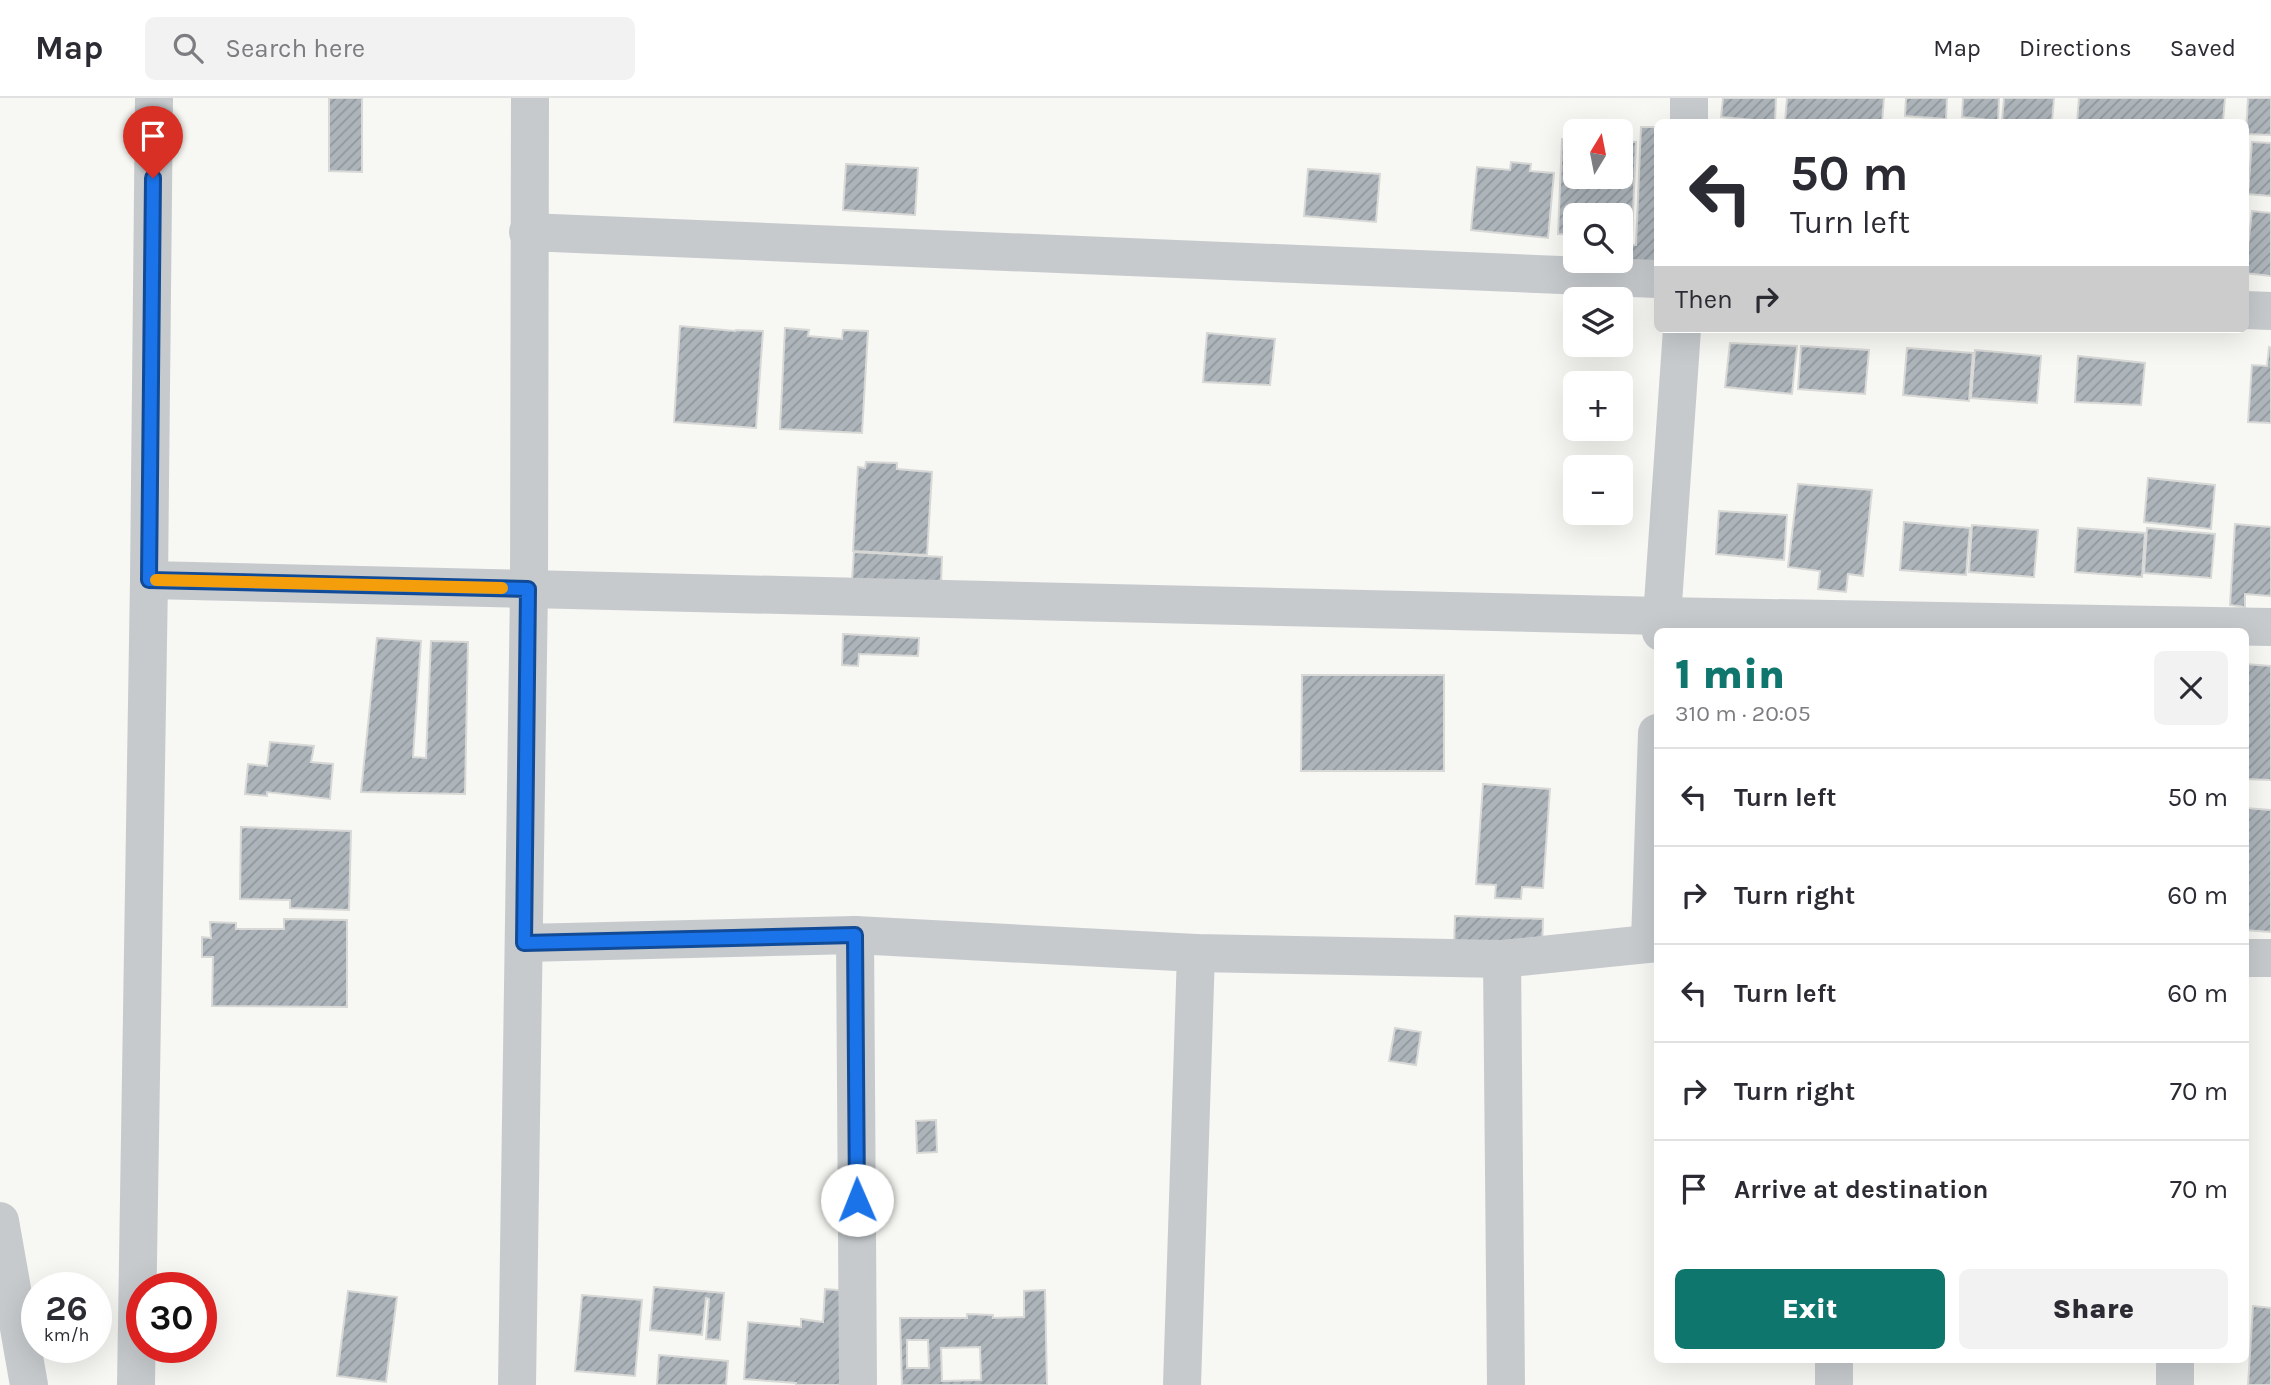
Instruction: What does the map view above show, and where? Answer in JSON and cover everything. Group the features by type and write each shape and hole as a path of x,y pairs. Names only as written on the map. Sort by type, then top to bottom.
{"street":[{"path":"136,1385 154,98"},
{"path":"517,1385 528,589 530,98"},
{"path":"1689,98 1689,119"},
{"path":"528,232 1654,279"},
{"path":"2249,310 2271,311"},
{"path":"1661,624 1682,333"},
{"path":"149,580 1661,624 2271,627"},
{"path":"524,943 855,935 1196,953 1502,959 1654,942"},
{"path":"855,935 858,1385"},
{"path":"1182,1385 1196,953"},
{"path":"2249,958 2271,958"},
{"path":"1502,959 1506,1385"},
{"path":"0,1222 29,1385"},
{"path":"1834,1363 1834,1385"},
{"path":"2175,1363 2175,1385"}],"building":[{"path":"329,98 362,98 362,172 329,171"},
{"path":"1723,98 1776,98 1775,119 1721,117"},
{"path":"1787,98 1884,98 1882,119 1785,119"},
{"path":"1906,98 1947,98 1946,119 1905,116"},
{"path":"1963,98 1999,98 1998,119 1962,117"},
{"path":"2004,98 2054,98 2052,119 2002,119"},
{"path":"2079,98 2225,98 2223,119 2077,119"},
{"path":"2248,98 2271,98 2271,135 2249,134 2249,119 2247,119"},
{"path":"1641,127 1654,127 1654,266 1633,265 1633,245 1636,245"},
{"path":"1562,139 1563,189 1633,189 1633,142 1636,142 1633,213 1633,203 1563,203 1563,234 1558,234"},
{"path":"2252,142 2271,143 2271,196 2249,194"},
{"path":"1511,162 1531,164 1530,171 1554,173 1548,238 1471,230 1477,167 1510,170"},
{"path":"846,164 918,168 915,215 843,210"},
{"path":"1308,169 1380,174 1376,222 1304,216"},
{"path":"2252,211 2271,213 2271,276 2249,273"},
{"path":"680,326 763,331 756,428 674,422"},
{"path":"785,328 809,330 808,336 842,339 843,330 868,331 862,433 780,429"},
{"path":"1207,333 1275,339 1270,385 1203,382"},
{"path":"1730,343 1797,346 1792,394 1725,387"},
{"path":"1801,346 1869,350 1865,394 1798,389"},
{"path":"2269,347 2271,423 2248,422 2252,365 2267,366"},
{"path":"1907,348 1973,353 1969,401 1903,395"},
{"path":"1975,350 2041,356 2037,403 1971,398"},
{"path":"2078,356 2145,363 2141,405 2075,402"},
{"path":"866,462 897,463 897,469 932,472 927,555 853,551 858,467 865,468"},
{"path":"2148,478 2215,485 2211,529 2144,522"},
{"path":"1798,484 1872,490 1863,576 1848,574 1846,592 1818,589 1820,571 1788,567"},
{"path":"1719,511 1787,515 1784,560 1716,554"},
{"path":"1904,522 1970,528 1966,575 1900,570"},
{"path":"2235,524 2271,527 2271,596 2245,594 2245,607 2230,605"},
{"path":"1972,525 2038,530 2034,577 1969,572"},
{"path":"2078,528 2145,533 2142,577 2075,572"},
{"path":"2147,528 2215,534 2211,578 2144,573"},
{"path":"854,552 942,557 941,584 852,580"},
{"path":"843,634 919,638 918,656 859,654 858,666 842,665"},
{"path":"377,638 421,641 413,757 426,758 431,641 468,642 465,794 361,792"},
{"path":"2249,664 2271,666 2271,780 2249,779"},
{"path":"1302,675 1444,675 1444,771 1301,771"},
{"path":"270,742 314,746 311,762 333,764 330,799 267,792 267,796 245,794 248,764 267,766"},
{"path":"1483,784 1550,789 1543,888 1522,887 1521,899 1495,898 1496,885 1476,884"},
{"path":"2249,808 2271,810 2271,932 2249,930"},
{"path":"241,827 351,831 349,910 290,908 290,900 240,899"},
{"path":"1455,916 1543,919 1542,952 1454,949"},
{"path":"284,919 347,920 347,1007 212,1006 213,957 202,957 202,937 211,938 210,922 236,923 236,929 284,929"},
{"path":"1395,1028 1421,1032 1416,1065 1389,1061"},
{"path":"936,1120 937,1152 917,1153 916,1121"},
{"path":"654,1287 724,1293 720,1340 706,1339 709,1299 706,1298 702,1335 650,1330"},
{"path":"825,1289 860,1292 852,1385 796,1385 744,1379 748,1322 801,1327 801,1319 823,1322"},
{"path":"1045,1290 1047,1385 902,1385 900,1318 967,1318 967,1314 993,1315 993,1318 1024,1317 1024,1291","holes":["907,1340 928,1340 929,1368 907,1368","980,1347 981,1380 942,1381 941,1348"]},
{"path":"348,1291 397,1297 386,1382 337,1376"},
{"path":"582,1295 642,1300 635,1376 575,1371"},
{"path":"2253,1306 2271,1308 2271,1385 2248,1385"},
{"path":"659,1355 728,1361 726,1385 657,1385"}],"slow traffic":[{"path":"156,580 502,588"}],"route":[{"path":"153,178 149,580 528,589 524,943 855,935 857,1200"}]}
